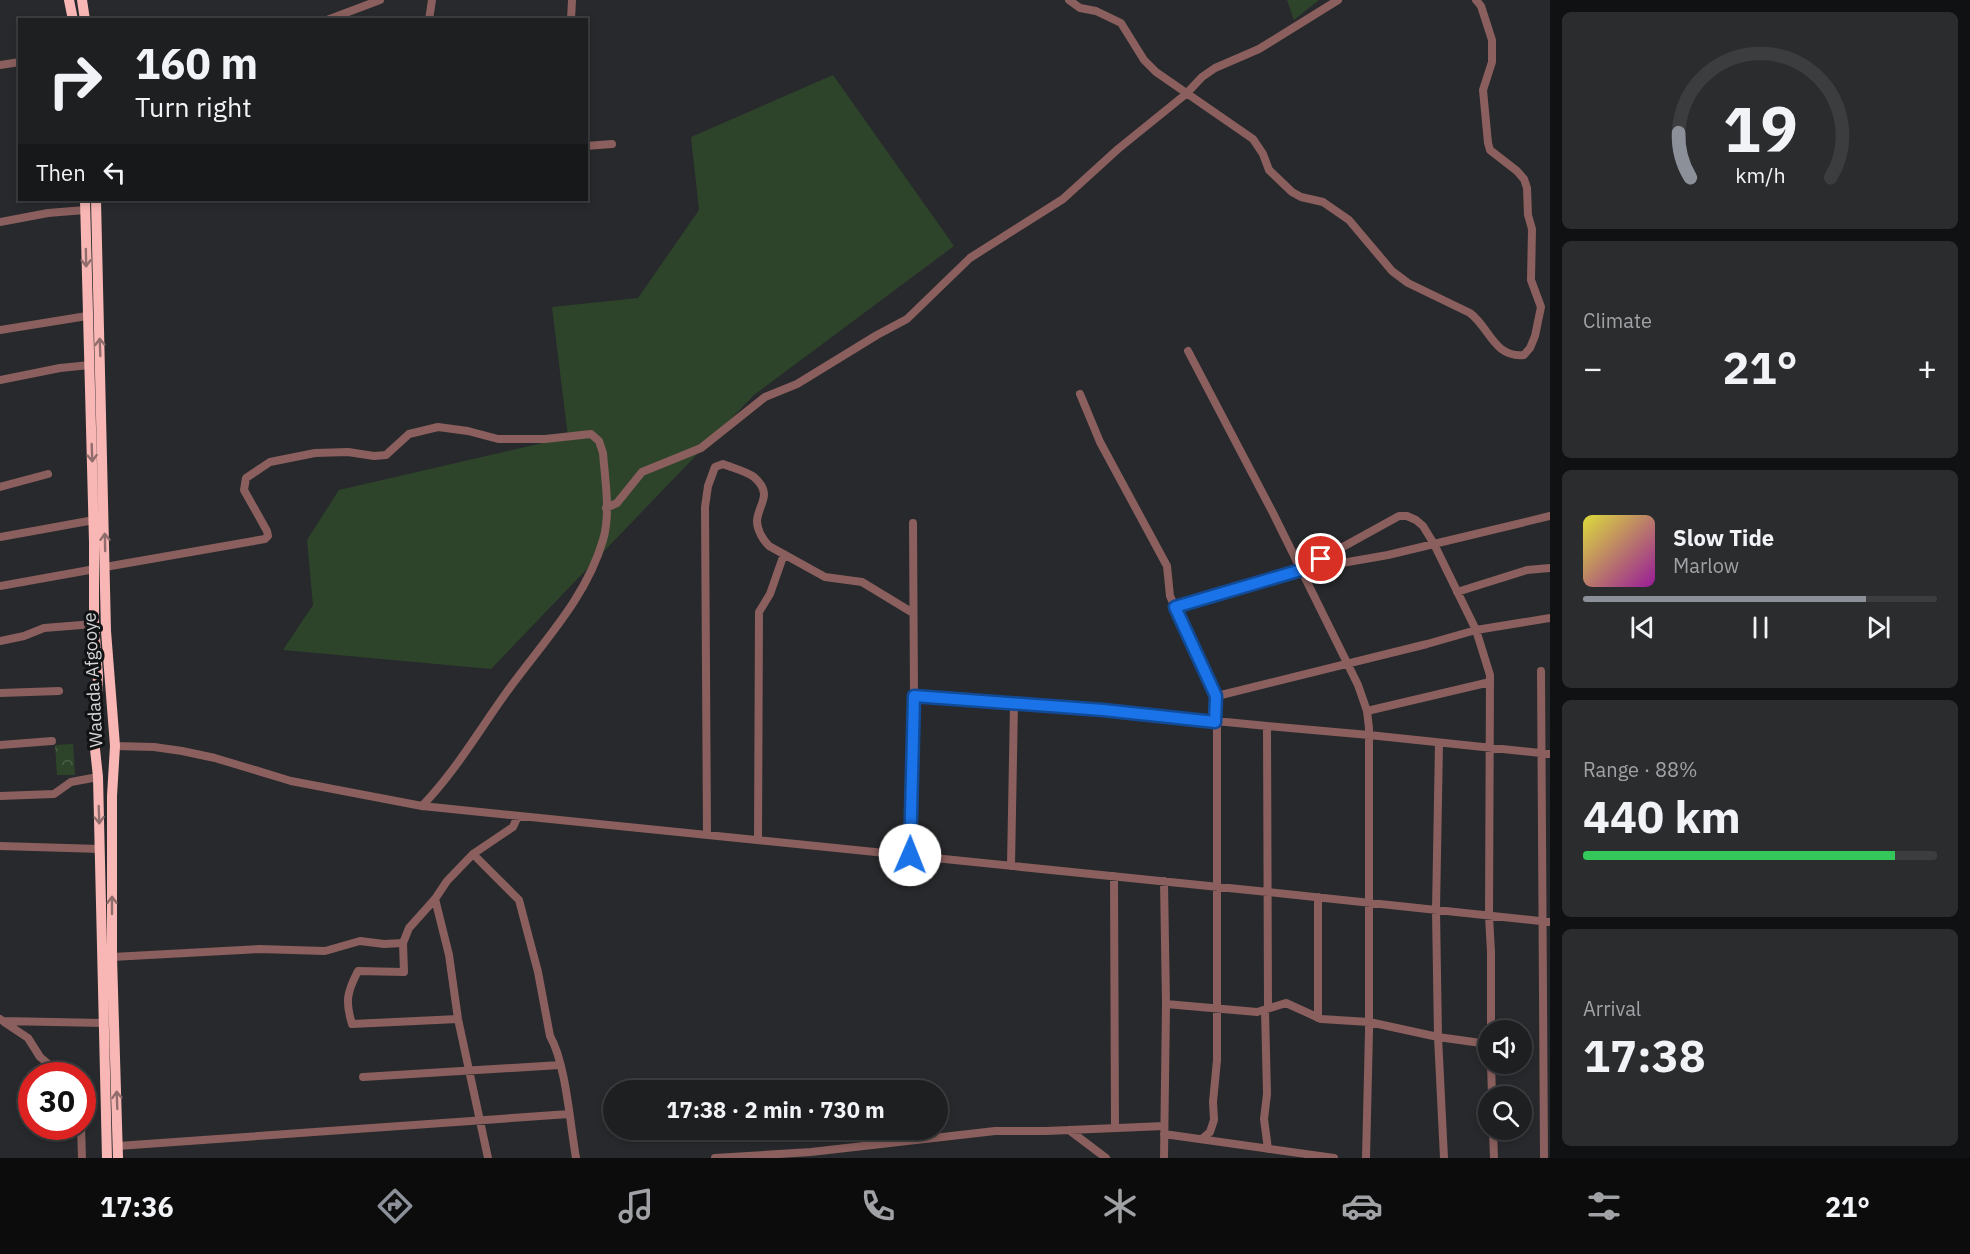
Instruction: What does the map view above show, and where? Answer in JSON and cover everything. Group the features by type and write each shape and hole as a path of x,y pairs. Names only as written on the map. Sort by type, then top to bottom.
{"highway":[{"path":"69,0 73,18"},
{"path":"82,0 85,18"},
{"name":"Wadada Afgooye","path":"96,201 100,568 94,624 98,675 95,755 98,777 107,1158"},
{"name":"Wadada Afgooye","path":"85,205 94,520 106,631 114,746 112,957 118,1158"},
{"path":"95,738 105,736 114,746 105,757 95,755"}],"street":[{"path":"332,18 380,0"},
{"path":"429,18 432,0"},
{"path":"570,18 572,0"},
{"path":"1069,0 1080,8 1096,11 1121,23 1144,60 1156,72 1253,139 1263,154 1269,170 1292,192 1301,197 1323,202 1349,220 1392,271 1408,283 1477,318 1505,353 1515,356 1524,355 1535,336 1541,307 1531,280 1532,229 1528,215 1527,188 1524,179 1490,150 1488,143 1483,90 1492,62 1492,40 1481,6 1476,0"},
{"path":"606,507 617,503 642,472 701,448 765,397 797,384 907,319 970,258 1063,199 1202,77 1215,68 1259,49 1338,0"},
{"path":"0,65 18,62"},
{"path":"588,146 612,144"},
{"path":"0,222 85,205"},
{"path":"0,330 87,316"},
{"path":"1188,351 1301,570 1367,711 1369,735 1369,1022 1366,1158"},
{"path":"0,380 60,368 90,365"},
{"path":"1080,394 1100,442 1167,566 1170,596 1216,696 1217,1060 1213,1102 1214,1120 1210,1132 1202,1139"},
{"path":"0,586 265,539 268,536 267,531 244,490 246,478 270,462 315,453 348,452 374,456 386,455 409,434 438,427 468,431 498,439 545,439 591,434 602,445 606,507 604,538 588,576 566,615 506,693 458,765 422,806"},
{"path":"707,835 705,507 708,486 715,467 723,464 756,479 764,494 758,526 764,541 769,546 825,576 862,582 914,613"},
{"path":"0,487 48,474"},
{"path":"1301,570 1399,516 1407,516 1423,526 1434,544 1476,630 1490,682 1491,1020"},
{"path":"1175,607 1301,570 1349,563 1550,516"},
{"path":"0,537 94,520"},
{"path":"910,855 914,696 913,522"},
{"path":"758,840 759,612 770,594 784,554"},
{"path":"1457,592 1527,570 1550,567"},
{"path":"1216,696 1347,665 1476,630 1550,618"},
{"path":"0,640 24,636 44,628 94,624"},
{"path":"1541,670 1546,754 1547,1051 1544,1158"},
{"path":"1367,711 1490,682"},
{"path":"0,693 59,691"},
{"path":"914,696 1161,715 1546,754"},
{"path":"1011,866 1014,703"},
{"path":"1267,726 1267,1094 1264,1119 1268,1149"},
{"path":"0,745 52,741"},
{"path":"1439,743 1436,910 1438,1037 1444,1158"},
{"path":"114,746 171,749 246,766 291,781 422,806 1218,886 1546,922"},
{"path":"0,796 54,794 71,782 98,777"},
{"path":"458,1019 352,1024 348,1009 348,990 358,971 404,972 403,943 409,928 435,899 447,881 473,854 513,827 519,816"},
{"path":"0,846 100,849"},
{"path":"473,854 519,900 538,972 550,1036 560,1065 576,1158"},
{"path":"1114,876 1115,1127"},
{"path":"1164,881 1166,1004 1164,1158"},
{"path":"1318,897 1318,1018"},
{"path":"435,899 449,955 458,1019 488,1158"},
{"path":"112,957 259,949 325,951 360,941 384,944 403,943"},
{"path":"1166,1004 1257,1012 1286,1003 1318,1018 1369,1022 1438,1037 1478,1043"},
{"path":"2,1020 103,1023"},
{"path":"2,1020 28,1038 40,1057 46,1062"},
{"path":"363,1077 560,1065"},
{"path":"118,1146 569,1114"},
{"path":"715,1158 811,1155 995,1131 1115,1127 1164,1130 1202,1139 1334,1158"},
{"path":"1069,1130 1106,1158"},
{"path":"81,1140 82,1158"},
{"path":"1493,1140 1494,1158"}],"green space":[{"path":"1287,0 1319,0 1294,20"},
{"path":"833,75 954,246 754,395 491,669 283,650 313,605 307,540 339,490 568,437 552,307 638,298 699,210 691,137"},
{"path":"73,744 75,775 57,775 55,745"}],"route":[{"path":"910,855 914,696 1161,715 1215,722 1216,696 1175,607 1301,570 1321,559"}]}
